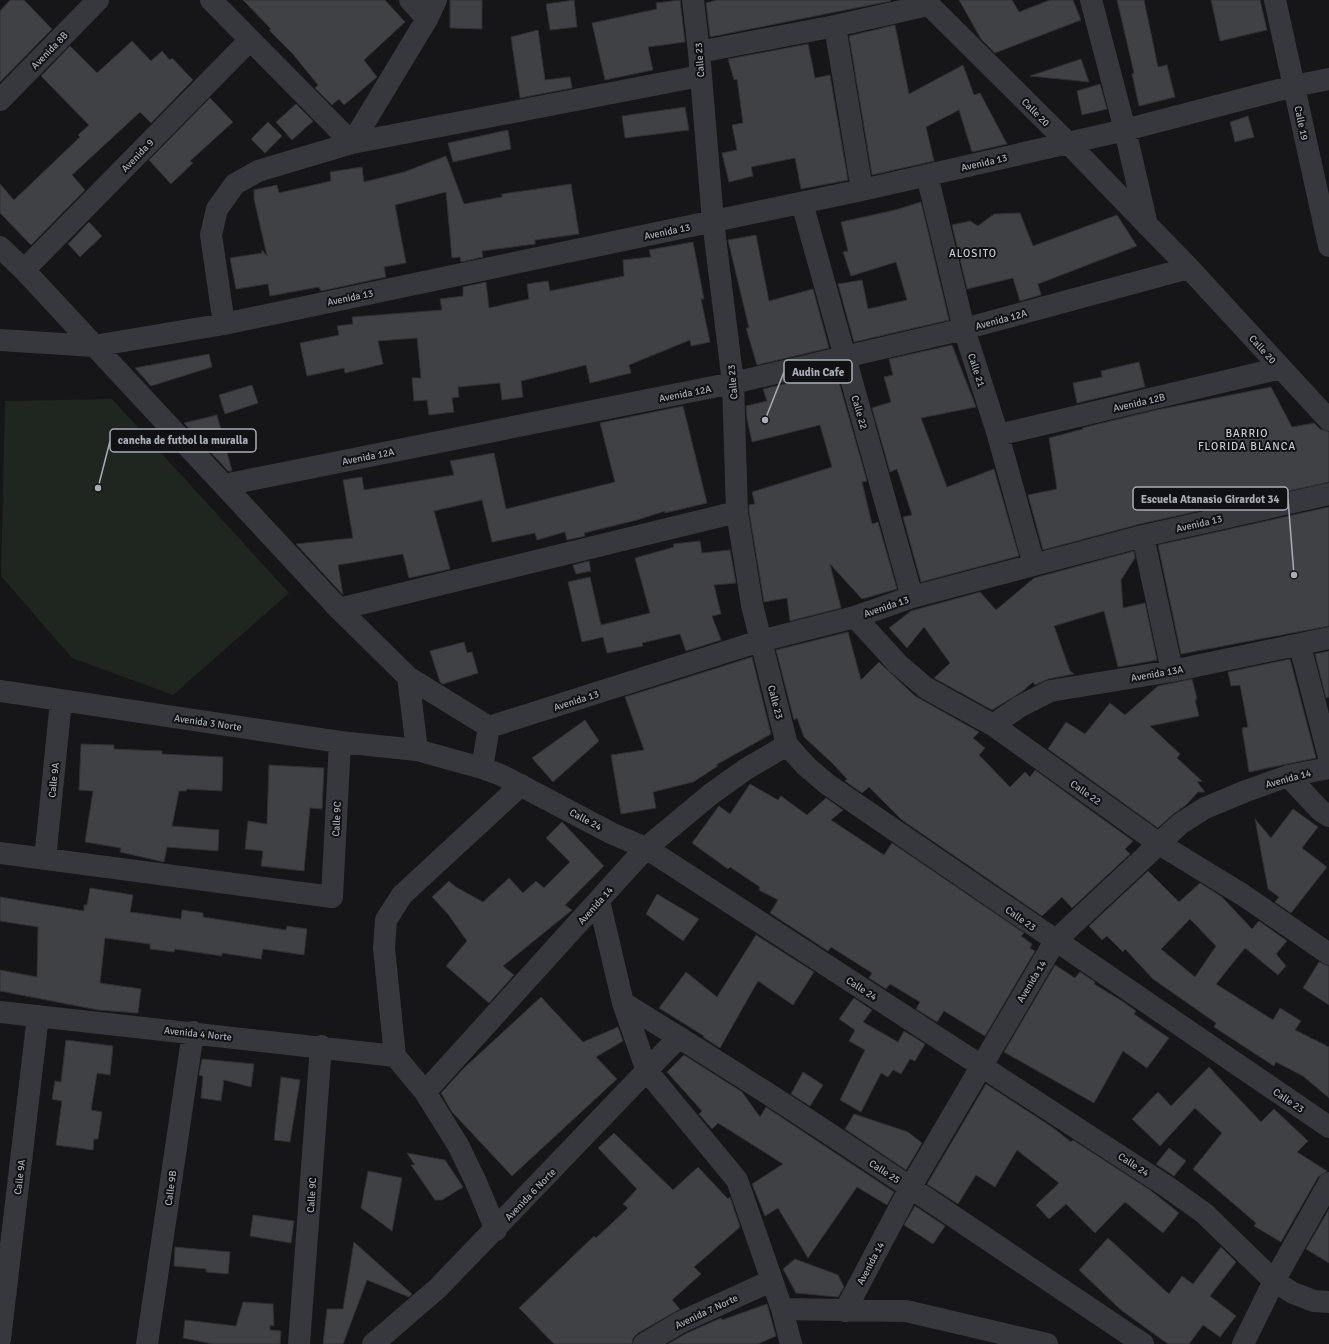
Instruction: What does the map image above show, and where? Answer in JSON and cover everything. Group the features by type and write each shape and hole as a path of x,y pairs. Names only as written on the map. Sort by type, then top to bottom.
{"street":[{"name":"Avenida 8B","path":"0,100 98,0"},
{"path":"211,0 352,142"},
{"path":"352,142 432,10 410,0"},
{"name":"Calle 23","path":"693,0 699,52 713,221 733,383 737,512 752,606 787,745 806,766 827,784 1329,1127"},
{"path":"1090,0 1125,130 1147,225"},
{"name":"Calle 19","path":"1275,0 1329,246"},
{"path":"699,52 835,26 926,2"},
{"name":"Calle 20","path":"926,2 1068,143 1189,268 1329,420"},
{"path":"835,26 862,190"},
{"name":"Avenida 9","path":"24,270 250,40"},
{"path":"224,324 211,235 217,209 235,184 258,170 352,142 700,76"},
{"name":"Avenida 13","path":"0,340 94,346 224,324 862,190 1125,130 1294,86 1329,79"},
{"name":"Calle 21","path":"927,175 964,329 998,435 1034,565"},
{"name":"Calle 22","path":"802,203 912,597"},
{"path":"0,246 24,270 338,609 408,677 489,727 482,768"},
{"name":"Avenida 12A","path":"224,485 733,383 845,358 964,329 1189,268"},
{"name":"Avenida 12B","path":"998,435 1281,368"},
{"name":"Avenida 13","path":"489,727 760,642 855,617 912,597 1143,536 1329,494"},
{"path":"338,609 737,512"},
{"path":"1143,536 1172,671"},
{"name":"Calle 22","path":"855,617 898,664 926,688 993,725 1158,843 1243,895 1329,954"},
{"name":"Avenida 13A","path":"993,725 1019,707 1050,691 1172,671 1300,646 1329,638"},
{"path":"1300,646 1329,757"},
{"path":"408,677 417,750"},
{"name":"Avenida 3 Norte","path":"0,691 340,742 417,750"},
{"name":"Calle 9A","path":"45,859 61,701"},
{"name":"Calle 9C","path":"45,859 332,897 340,742"},
{"name":"Avenida 14","path":"425,1092 646,848 711,794 746,769 787,745"},
{"name":"Calle 24","path":"417,750 482,768 521,785 612,833 646,848 1166,1186 1204,1213 1274,1281 1294,1293 1314,1301 1329,1302"},
{"name":"Avenida 14","path":"845,1311 910,1188 1055,941 1180,824 1206,808 1246,790 1288,776 1329,768"},
{"path":"1288,776 1320,810 1329,816"},
{"path":"496,1230 475,1180 458,1145 425,1092 395,1056 384,948 386,920 402,895 521,785"},
{"path":"0,853 45,859"},
{"path":"599,901 623,1003 647,1071 737,1180 782,1310 791,1344"},
{"name":"Calle 25","path":"623,1003 679,1037 910,1188 1143,1344"},
{"name":"Avenida 4 Norte","path":"0,1012 321,1046 395,1056"},
{"name":"Calle 9A","path":"0,1339 38,1016"},
{"name":"Calle 9B","path":"147,1344 193,1032"},
{"name":"Avenida 6 Norte","path":"373,1344 438,1288 496,1230 679,1037"},
{"name":"Calle 9C","path":"299,1344 321,1046"},
{"path":"1243,1344 1274,1281 1329,1183"},
{"name":"Avenida 7 Norte","path":"644,1344 681,1322 771,1281"},
{"path":"782,1310 906,1311 1047,1344"}],"shaded area":[{"path":"112,399 289,593 173,695 72,658 1,576 5,401"}],"building":[{"path":"10,0 24,0 52,29 0,82 0,11"},
{"path":"243,0 385,0 405,22 364,60 377,77 344,105 339,99 332,105 315,88 318,85 292,53 269,30 271,29"},
{"path":"450,0 482,0 482,29 450,28"},
{"path":"574,0 577,27 550,30 546,4"},
{"path":"680,0 685,42 648,47 653,70 605,80 592,23 657,9 656,3"},
{"path":"717,0 891,1 710,37 706,3"},
{"path":"959,0 1012,0 1019,12 1050,0 1073,0 1081,20 995,53 981,39"},
{"path":"1117,0 1144,0 1158,67 1167,65 1175,97 1139,106 1132,74 1134,73"},
{"path":"1211,0 1260,0 1267,30 1220,41"},
{"path":"895,25 909,94 963,65 974,95 980,93 1007,144 972,152 959,110 926,127 934,161 872,175 849,36"},
{"path":"538,30 545,80 570,77 572,88 520,98 511,37"},
{"path":"132,41 151,61 162,51 170,60 172,58 193,80 151,123 140,112 72,175 85,190 31,245 0,213 0,184 14,200 80,137 78,135 89,125 41,76 70,46 97,73"},
{"path":"808,44 815,78 830,75 848,180 801,189 795,158 751,167 753,176 729,182 722,153 737,150 732,125 743,123 737,79 734,80 728,59"},
{"path":"1081,59 1089,82 1030,76"},
{"path":"1100,84 1107,109 1082,115 1077,91"},
{"path":"210,98 233,122 190,161 193,163 171,184 149,160"},
{"path":"296,104 313,121 292,140 276,122"},
{"path":"685,107 689,130 625,138 622,116"},
{"path":"1248,116 1254,137 1235,142 1230,122"},
{"path":"268,122 282,136 265,153 251,139"},
{"path":"508,130 511,149 453,162 448,143"},
{"path":"446,156 464,204 502,197 502,194 571,184 579,234 535,240 535,244 482,251 483,257 461,262 460,257 452,258 446,192 395,205 406,263 384,267 386,277 321,291 319,287 270,296 268,284 236,289 230,258 262,253 262,250 267,256 254,199 254,190 277,185 279,193 331,181 330,172 362,167 364,182 404,172"},
{"path":"921,202 949,320 854,342 838,284 862,280 868,309 907,300 896,262 851,276 843,252 848,251 841,222 895,210"},
{"path":"1020,213 1033,246 1117,215 1137,246 1038,284 1041,295 1020,301 1013,278 967,289 952,225 970,221 978,226 994,214"},
{"path":"89,222 102,236 80,257 68,244"},
{"path":"756,235 769,301 813,289 829,348 757,365 746,328 749,328 728,240"},
{"path":"693,242 704,299 701,299 710,342 691,346 690,340 629,365 631,373 590,383 586,365 521,381 523,397 502,400 500,383 458,387 459,397 452,398 454,412 429,415 427,400 414,401 412,378 421,378 417,338 378,341 383,364 345,373 344,368 307,376 300,343 339,335 337,326 353,324 352,317 442,310 440,299 463,296 463,287 486,282 489,308 529,299 527,284 548,281 550,291 624,276 623,260 651,257 649,250"},
{"path":"952,345 976,407 921,418 947,487 994,469 1019,556 921,582 903,517 912,515 897,469 890,472 872,408 891,402 884,377 893,375 889,359"},
{"path":"209,354 212,367 151,386 135,368"},
{"path":"1139,362 1145,387 1077,403 1073,383 1102,377 1101,371"},
{"path":"836,372 867,481 862,482 872,524 878,522 897,589 862,599 830,564 841,608 790,621 787,598 764,602 749,511 749,505 755,504 752,492 832,467 820,425 752,442 746,406 767,401 763,389"},
{"path":"252,385 258,403 225,414 219,395"},
{"path":"1271,387 1292,427 1314,423 1320,429 1329,432 1329,482 1140,524 1043,550 1028,495 1057,489 1049,438 1083,429 1082,428 1156,410"},
{"path":"683,406 707,503 665,513 665,511 637,520 584,533 585,536 567,540 565,532 537,540 535,533 492,542 482,500 434,511 450,569 409,578 403,554 338,565 343,595 296,544 353,538 343,480 362,477 364,490 454,475 450,461 494,453 506,509 615,482 600,423"},
{"path":"217,415 232,471 228,471 184,423"},
{"path":"1329,507 1329,626 1181,654 1158,545"},
{"path":"700,541 702,553 730,550 736,583 714,585 721,614 712,616 721,640 686,651 680,634 642,643 643,646 607,653 603,637 582,642 568,582 590,577 601,625 650,613 635,558 674,547 673,544"},
{"path":"1134,551 1135,558 1121,580 1123,608 1145,603 1157,660 1118,667 1104,611 1054,626 1070,671 1074,674 1048,679 1035,685 1033,682 1023,691 992,710 934,678 950,663 924,627 907,648 889,628 911,611 980,592 996,610 1034,578"},
{"path":"589,561 591,571 576,574 573,565"},
{"path":"848,632 861,680 879,662 915,696 979,732 973,738 985,748 979,755 1010,787 1025,772 1030,777 1035,770 1133,841 1125,849 1130,854 1072,908 1062,897 1042,916 902,820 869,787 862,793 845,781 847,779 804,737 797,718 794,720 776,650"},
{"path":"464,642 467,653 472,652 478,673 443,684 440,682 430,651"},
{"path":"1329,651 1329,697 1326,698 1315,654"},
{"path":"752,657 771,734 716,765 718,766 693,782 653,792 656,808 621,814 611,755 644,750 625,697"},
{"path":"1290,659 1316,758 1249,772 1242,728 1248,727 1240,685 1231,686 1228,672"},
{"path":"1192,679 1199,716 1150,726 1180,754 1177,758 1202,781 1197,782 1205,792 1198,792 1186,805 1158,828 1048,749 1066,722 1085,734 1110,703 1125,715 1158,686"},
{"path":"585,720 599,741 553,782 532,758"},
{"path":"81,744 114,745 114,749 162,751 162,754 223,757 222,791 187,789 186,791 179,791 172,826 219,830 218,851 167,847 164,862 120,852 121,848 85,842 93,791 79,790"},
{"path":"269,765 324,768 322,809 310,808 304,871 261,866 263,851 245,849 248,821 267,824"},
{"path":"750,784 778,800 781,796 807,815 826,798 843,810 831,820 884,855 892,843 1024,933 1021,936 1032,944 1030,948 1035,951 985,1036 944,1011 937,1022 916,1009 920,1002 890,984 886,989 869,978 872,973 831,947 828,951 770,913 778,900 759,890 760,887 730,867 728,869 692,843 719,806 730,814"},
{"path":"1293,809 1318,827 1302,848 1327,867 1291,913 1275,902 1279,897 1268,889 1255,819 1271,838"},
{"path":"562,822 604,866 565,905 572,910 503,966 514,975 489,1003 446,966 467,941 448,914 432,897 449,881 456,887 483,902 509,878 523,893 536,881 544,888 570,862 546,838"},
{"path":"1148,871 1179,902 1200,883 1222,897 1252,929 1259,921 1287,941 1276,954 1286,966 1278,975 1245,948 1216,984 1273,1020 1280,1008 1301,1021 1295,1030 1329,1047 1329,1098 1303,1076 1276,1062 1274,1066 1214,1027 1216,1023 1153,979 1125,949 1123,952 1107,936 1102,940 1089,926","holes":["1190,919 1216,946 1195,977 1161,949"]},
{"path":"90,888 133,895 130,912 181,919 182,910 203,913 203,917 286,930 287,926 307,929 304,955 263,949 261,959 222,953 222,956 175,949 174,952 150,949 150,944 105,938 100,983 141,989 138,1013 98,1010 0,991 0,970 37,977 38,927 0,921 0,897 84,911 84,905 87,905"},
{"path":"657,894 699,919 683,941 646,914"},
{"path":"756,935 814,972 793,1005 758,981 720,1048 703,1037 704,1036 659,1008 686,972 717,997"},
{"path":"1319,962 1329,966 1329,1005 1303,988"},
{"path":"1055,965 1075,978 1080,972 1095,982 1094,984 1136,1011 1134,1014 1169,1038 1147,1068 1123,1051 1094,1103 1004,1052"},
{"path":"541,997 583,1042 618,1027 623,1041 596,1057 617,1079 512,1176 452,1112 441,1093 464,1068"},
{"path":"854,998 872,1010 863,1022 898,1042 904,1031 925,1044 915,1061 910,1059 901,1074 893,1070 888,1077 881,1073 861,1112 840,1100 865,1050 849,1041 855,1030 839,1019"},
{"path":"66,1040 113,1046 110,1075 97,1073 91,1110 102,1112 98,1139 94,1139 93,1150 56,1145 62,1101 52,1099 55,1081 61,1082"},
{"path":"684,1055 742,1092 760,1117 766,1107 894,1192 887,1205 857,1187 808,1258 778,1208 765,1216 752,1184 783,1164 718,1123 712,1129 699,1114 702,1111 667,1072"},
{"path":"202,1059 254,1064 251,1087 224,1080 221,1101 201,1098 203,1076 199,1075"},
{"path":"1209,1067 1261,1122 1274,1109 1308,1141 1297,1152 1327,1171 1318,1177 1281,1242 1254,1226 1256,1223 1193,1169 1222,1133 1195,1108 1160,1146 1132,1119 1158,1092 1171,1106"},
{"path":"803,1072 823,1085 810,1106 791,1094"},
{"path":"281,1077 300,1080 290,1142 274,1140"},
{"path":"986,1084 1052,1127 1071,1142 1073,1140 1150,1190 1179,1213 1163,1233 1125,1202 1095,1233 1066,1204 1049,1219 1036,1205 1059,1183 1017,1150 995,1187 976,1175 958,1204 927,1184"},
{"path":"854,1114 908,1132 922,1143 906,1170 845,1129"},
{"path":"614,1133 673,1190 698,1167 728,1199 730,1197 740,1227 694,1267 701,1274 672,1300 680,1309 638,1333 633,1338 632,1344 554,1344 519,1308 594,1236 596,1238 628,1208 623,1204 637,1189 598,1148"},
{"path":"1169,1148 1186,1161 1174,1176 1156,1164"},
{"path":"407,1153 445,1160 463,1187 442,1200 435,1200 411,1165 415,1165"},
{"path":"368,1171 402,1178 392,1231 361,1208"},
{"path":"915,1206 945,1226 933,1244 904,1225"},
{"path":"1329,1209 1329,1263 1306,1249"},
{"path":"253,1215 294,1221 291,1243 250,1236"},
{"path":"1108,1238 1169,1294 1182,1276 1193,1284 1221,1247 1236,1262 1210,1296 1236,1316 1220,1337 1203,1325 1189,1344 1168,1344 1121,1310 1079,1270"},
{"path":"354,1242 412,1294 409,1297 367,1280 343,1344 323,1344 327,1309 343,1309"},
{"path":"175,1247 230,1252 228,1274 206,1272 206,1269 174,1266"},
{"path":"795,1259 838,1275 844,1287 838,1297 796,1293 783,1269"},
{"path":"243,1302 273,1304 274,1326 270,1325 270,1330 281,1331 280,1344 213,1344 183,1338 185,1320 236,1326"},
{"path":"767,1304 776,1336 758,1344 668,1344 687,1333 721,1318 722,1320"}],"place":[{"name":"Audin Cafe","path":"765,420"},
{"name":"cancha de futbol la muralla","path":"98,488"},
{"name":"Escuela Atanasio Girardot 34","path":"1294,575"}],"district":[{"name":"ALOSITO","path":"973,253"},
{"name":"BARRIO FLORIDA BLANCA","path":"1247,439"}]}
